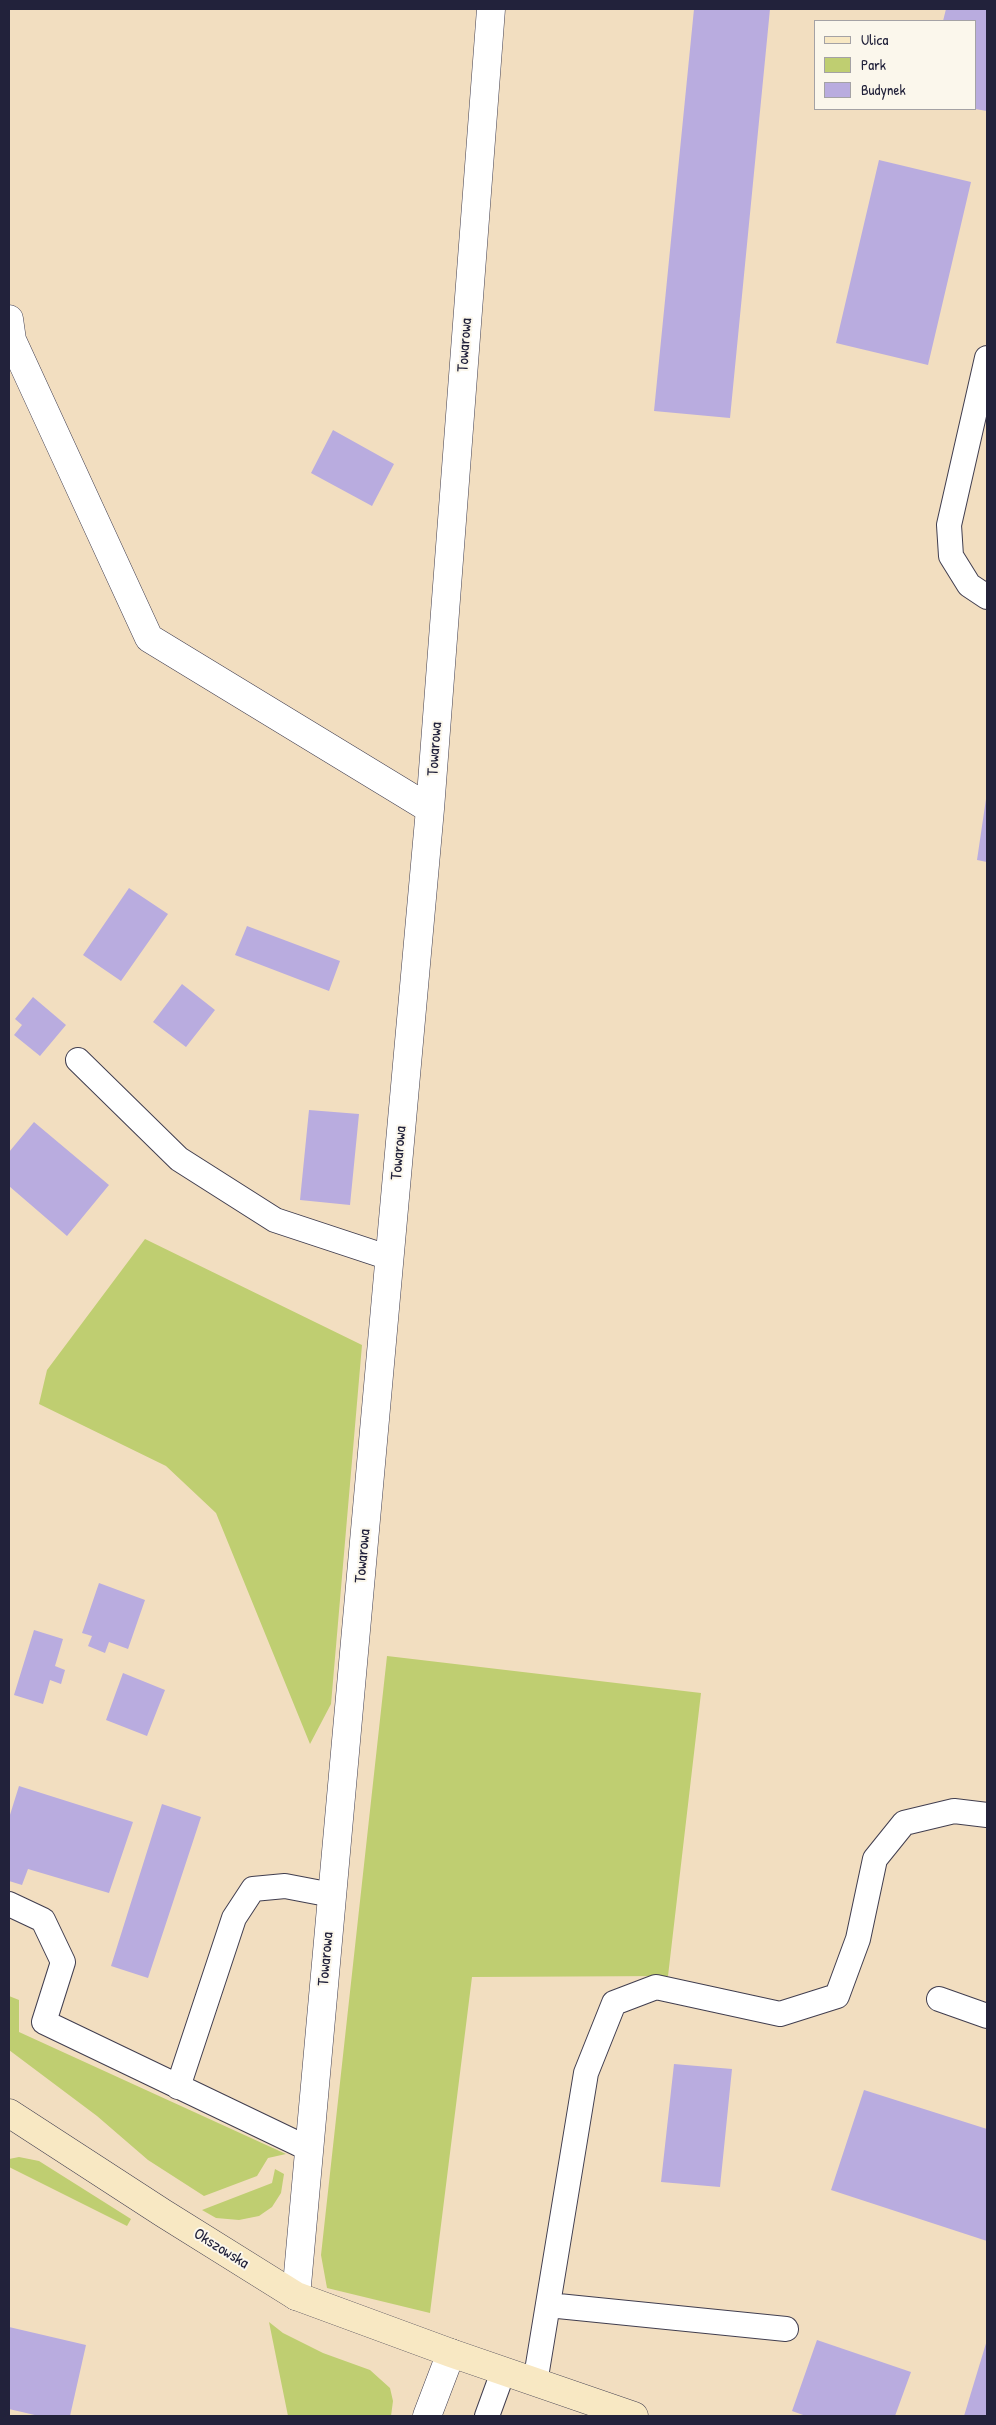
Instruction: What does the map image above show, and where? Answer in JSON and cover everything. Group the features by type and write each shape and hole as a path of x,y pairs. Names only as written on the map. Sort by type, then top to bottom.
{"main road":[{"name":"Okszowska","path":"10,2115 296,2296 503,2372 634,2416"}],"street":[{"name":"Towarowa","path":"296,2296 430,809 490,9"},
{"path":"9,318 12,340 149,638 430,809"},
{"path":"427,2416 451,2353"}],"lane":[{"path":"987,358 949,525 951,556 969,585 987,597"},
{"path":"78,1060 179,1159 275,1220 390,1258"},
{"path":"535,2383 586,2073 614,2003 656,1987 780,2014 837,1996 858,1938 875,1859 904,1823 954,1811 987,1815"},
{"path":"178,2087 234,1918 252,1889 285,1886 332,1895"},
{"path":"9,1904 43,1920 63,1962 44,2022 309,2150"},
{"path":"939,1999 987,2016"},
{"path":"548,2305 786,2329"},
{"path":"487,2416 503,2372"}],"green space":[{"path":"145,1239 362,1345 331,1704 310,1744 216,1513 166,1466 39,1404 47,1370"},
{"path":"387,1656 701,1693 668,1976 472,1977 430,2313 327,2288 321,2255"},
{"path":"9,1996 19,2000 19,2032 286,2154 268,2158 257,2176 204,2196 148,2160 97,2116 9,2050"},
{"path":"19,2157 39,2161 131,2219 127,2226 9,2167 9,2159"},
{"path":"275,2169 284,2174 281,2193 272,2207 259,2216 239,2220 216,2218 202,2210 272,2183"},
{"path":"269,2322 283,2333 323,2353 370,2370 390,2388 393,2401 391,2416 288,2416"}],"building":[{"path":"694,9 770,9 730,418 654,411"},
{"path":"946,9 987,9 987,111 976,109 976,20 943,20"},
{"path":"879,160 971,182 928,365 836,343"},
{"path":"333,430 394,464 372,506 311,473"},
{"path":"987,799 987,862 977,860"},
{"path":"129,888 168,914 121,981 83,955"},
{"path":"247,926 340,961 329,991 235,955"},
{"path":"182,984 215,1010 186,1047 153,1022"},
{"path":"33,997 66,1025 40,1056 14,1035 22,1025 15,1019"},
{"path":"309,1110 359,1114 350,1205 300,1200"},
{"path":"34,1122 109,1185 67,1236 9,1186 9,1152"},
{"path":"99,1583 145,1600 128,1649 109,1642 105,1653 88,1646 92,1636 82,1633"},
{"path":"34,1630 63,1639 55,1666 65,1670 61,1684 50,1680 43,1704 14,1695"},
{"path":"123,1673 165,1690 147,1736 106,1720"},
{"path":"19,1786 133,1822 109,1893 28,1869 22,1885 9,1881 9,1818"},
{"path":"162,1804 201,1817 148,1978 111,1966"},
{"path":"674,2064 732,2069 720,2187 661,2182"},
{"path":"864,2090 987,2129 987,2241 831,2190"},
{"path":"9,2327 86,2345 70,2416 39,2416 9,2409"},
{"path":"817,2340 911,2372 895,2416 806,2416 792,2411"},
{"path":"987,2340 987,2416 964,2416"}]}
